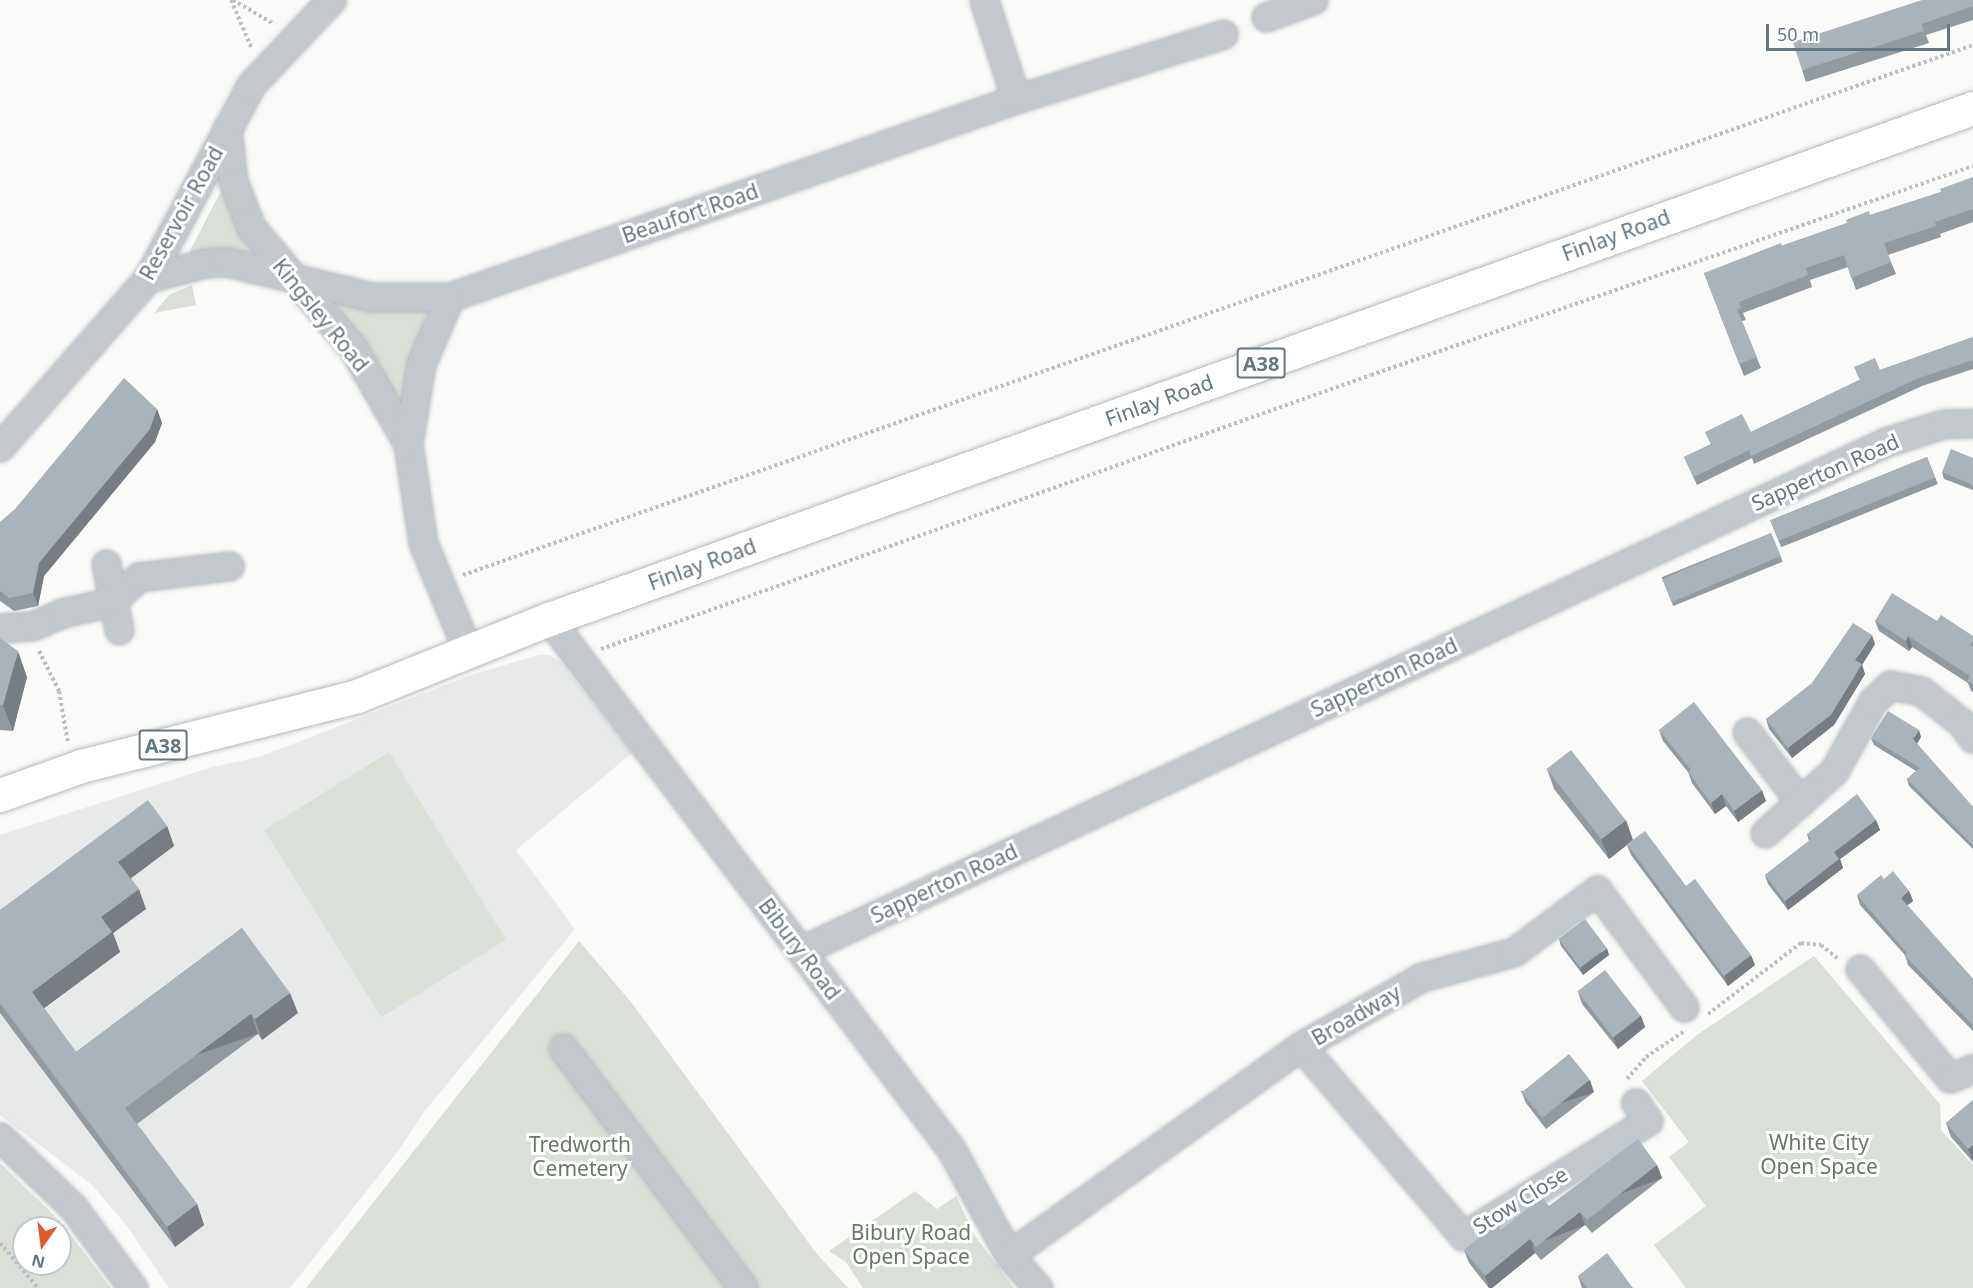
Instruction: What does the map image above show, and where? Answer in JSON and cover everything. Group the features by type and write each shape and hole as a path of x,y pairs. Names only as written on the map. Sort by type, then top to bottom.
{"highway":[{"name":"Finlay Road","path":"549,619 1973,108"},
{"name":"A38","path":"328,702 350,683 463,639 549,619"},
{"name":"A38","path":"0,795 81,766 357,696 549,619"}],"street":[{"name":"Reservoir Road","path":"0,447 148,278 227,128 262,70 331,0"},
{"path":"984,0 1016,99"},
{"path":"1266,17 1313,0"},
{"name":"Beaufort Road","path":"148,278 206,263 227,262 373,297 450,297 1016,99 1223,34"},
{"name":"Kingsley Road","path":"227,128 228,161 247,219 290,277 353,348 408,444 423,543 463,639"},
{"path":"408,444 421,364 450,297"},
{"name":"Sapperton Road","path":"802,950 1886,442 1943,424 1973,423"},
{"path":"106,564 111,602 119,630"},
{"path":"3,628 32,626 62,613 111,602 139,577 229,566"},
{"name":"Bibury Road","path":"549,619 951,1149 1009,1255 1038,1288"},
{"path":"1765,833 1834,771 1873,701 1890,685 1921,691 1962,723 1973,739"},
{"path":"1747,732 1800,802"},
{"name":"Broadway","path":"1009,1255 1301,1046 1422,977 1514,952 1597,890 1692,1018"},
{"path":"1851,966 1950,1078 1973,1068"},
{"name":"Stow Close","path":"1301,1046 1463,1236 1648,1121 1636,1104"},
{"path":"563,1047 743,1288"},
{"path":"0,1137 73,1208 133,1288"}],"path":[{"path":"232,0 294,36"},
{"path":"232,0 262,70"},
{"path":"440,583 1973,45"},
{"path":"578,660 767,589 1973,166"},
{"path":"3,628 41,652 59,691 69,745 81,766"},
{"path":"1636,1104 1627,1080 1646,1057 1692,1018 1801,943 1821,945 1851,966"},
{"path":"0,1243 38,1288"}],"shaded area":[{"path":"539,655 549,655 561,662 632,753 516,850 575,929 424,1112 399,1150 290,1288 169,1288 127,1226 92,1185 0,1115 0,835 212,767 259,757 471,675"}],"green space":[{"path":"223,187 253,252 189,255 192,247"},
{"path":"192,285 196,305 154,313 169,295"},
{"path":"333,299 427,310 402,399 397,399"},
{"path":"389,752 506,939 381,1017 264,830"},
{"name":"Tredworth Cemetery","path":"579,941 631,1002 817,1254 848,1288 306,1288"},
{"name":"White City Open Space","path":"1814,956 1940,1104 1941,1130 1973,1165 1973,1288 1686,1288 1654,1245 1706,1206 1669,1157 1689,1142 1642,1081 1697,1035"},
{"path":"0,1163 55,1216 12,1216 12,1276 72,1276 72,1237 111,1288 0,1288"},
{"name":"Bibury Road Open Space","path":"915,1191 937,1209 956,1196 975,1236 1014,1288 863,1288 846,1262 829,1251"}],"building":[{"path":"1922,0 1973,0 1973,6 1922,24 1924,31 1802,70 1793,42"},
{"path":"1973,177 1973,209 1935,222 1936,226 1884,243 1891,262 1851,278 1844,255 1806,268 1808,275 1739,302 1741,308 1737,310 1757,357 1739,364 1704,273 1781,243 1782,246 1847,223 1846,220 1869,211 1870,215 1941,192 1940,189"},
{"path":"1973,337 1973,360 1919,378 1751,456 1749,450 1694,477 1684,457 1712,444 1705,432 1742,414 1751,432 1860,380 1854,367 1875,358 1880,370"},
{"path":"124,378 157,409 150,429 39,563 33,593 9,598 0,591 0,522 15,509"},
{"path":"1951,449 1973,458 1973,487 1971,484 1942,472"},
{"path":"1927,457 1935,477 1779,541 1770,520"},
{"path":"1771,533 1781,556 1672,602 1662,579"},
{"path":"1892,593 1937,621 1941,615 1973,636 1970,645 1973,647 1973,684 1967,681 1970,676 1908,636 1906,641 1875,621"},
{"path":"1853,623 1872,635 1855,660 1862,664 1831,715 1788,748 1766,719 1812,683"},
{"path":"0,638 18,651 3,705 0,705"},
{"path":"1694,702 1762,790 1734,811 1722,794 1711,803 1688,772 1691,770 1659,730"},
{"path":"1888,711 1919,730 1913,739 1973,807 1973,845 1907,779 1920,768 1871,738"},
{"path":"1571,750 1626,820 1601,839 1547,769"},
{"path":"1857,794 1876,820 1834,852 1839,859 1785,901 1765,875 1811,839 1807,834"},
{"path":"148,800 167,826 118,862 139,889 101,917 112,932 32,992 76,1052 242,928 290,993 255,1019 251,1014 125,1108 197,1204 167,1227 0,1003 0,910"},
{"path":"1645,831 1686,886 1695,879 1751,955 1724,976 1627,844"},
{"path":"1893,871 1909,891 1901,898 1973,979 1973,1025 1904,955 1907,953 1857,895 1881,875 1884,879"},
{"path":"1585,919 1607,948 1580,968 1559,939"},
{"path":"1605,970 1641,1016 1613,1037 1577,992"},
{"path":"1569,1054 1590,1080 1542,1118 1522,1092"},
{"path":"1973,1100 1973,1145 1968,1149 1946,1123"},
{"path":"1638,1139 1657,1165 1587,1220 1580,1212 1536,1247 1530,1239 1485,1276 1464,1250 1496,1223 1501,1230 1542,1197 1549,1206"},
{"path":"1607,1253 1633,1288 1587,1288 1578,1276"}]}
